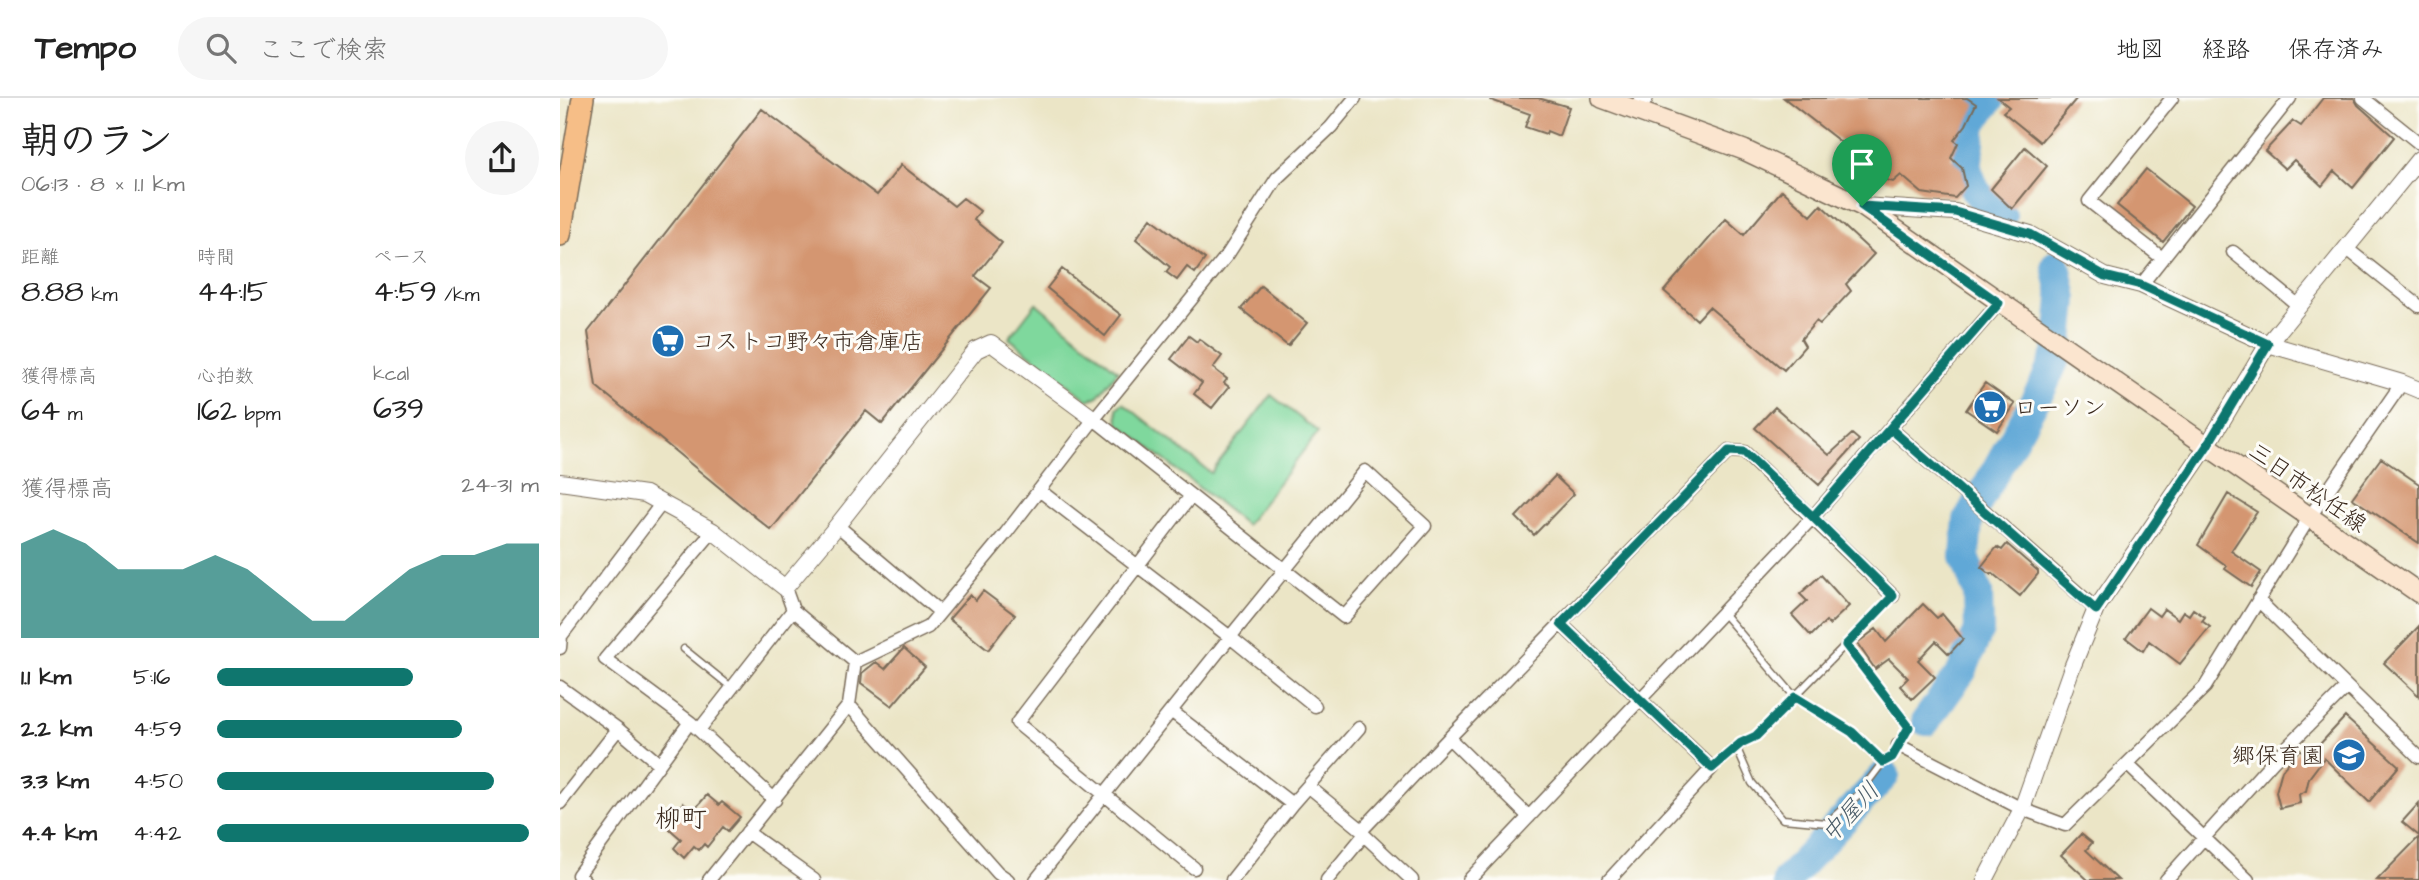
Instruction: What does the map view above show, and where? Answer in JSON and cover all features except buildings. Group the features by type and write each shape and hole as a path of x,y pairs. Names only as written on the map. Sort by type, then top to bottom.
{"main road":[{"path":"560,235 583,98"},
{"name":"三日市松任線","path":"1602,98 1640,104 1862,206 2419,593"}],"street":[{"path":"855,662 928,627 1228,254 1277,178 1331,127 1355,98"},
{"path":"2162,258 2089,201 2172,98"},
{"path":"2141,285 2290,98"},
{"path":"2363,98 2419,143"},
{"path":"1985,880 2022,809 2071,670 2096,610 2207,446 2268,344 2419,159"},
{"path":"1862,206 1955,212 2030,234 2105,276 2141,285 2268,344 2419,390"},
{"path":"2346,248 2419,306"},
{"path":"2234,252 2299,306"},
{"path":"1469,880 1813,517 1999,303"},
{"path":"785,588 838,526 976,350 991,343 1094,419 1284,570 1344,617 1425,526 1365,471 1284,570 1230,637 1036,880"},
{"path":"1898,746 2022,809 2065,825 2205,687 2309,518 2402,383"},
{"path":"1891,429 2096,610"},
{"path":"1327,880 1363,832 1449,738 1729,451 1744,452 1893,596"},
{"path":"560,482 645,494 713,531 785,588 793,610 855,662"},
{"path":"1039,490 1315,706"},
{"path":"1191,496 1017,723 1194,868"},
{"path":"560,648 561,636 662,503"},
{"path":"838,526 940,612"},
{"path":"713,531 604,659 695,726 775,800"},
{"path":"2258,600 2419,757"},
{"path":"584,880 578,875 659,764 732,688 793,610"},
{"path":"1561,624 1712,768 1609,880"},
{"path":"709,880 849,705 855,662"},
{"path":"560,687 618,729 659,764"},
{"path":"2166,880 2273,761 2347,687"},
{"path":"849,705 999,878"},
{"path":"1171,711 1292,804"},
{"path":"1232,880 1292,804 1359,728"},
{"path":"560,803 618,729"},
{"path":"1449,738 1528,817"},
{"path":"2128,765 2248,880"},
{"path":"1308,786 1363,832 1412,880"},
{"path":"747,832 814,880"}],"lane":[{"path":"1712,768 1741,743 1756,736 1893,596"},
{"path":"1722,612 1795,697 1852,732 1883,762"},
{"path":"1741,743 1738,751 1752,783 1783,819 1827,823 1858,795 1883,762 1892,757 1909,727 1846,645"},
{"path":"684,649 732,688"}],"green space":[{"path":"1036,303 1118,371 1097,397 1088,400 1009,338"},
{"path":"1271,395 1318,432 1246,525 1118,423 1117,408 1123,403 1211,473"}],"waterway":[{"name":"中屋川","path":"1991,98 1972,123 1967,169 1975,190 2002,216"},
{"name":"中屋川","path":"1926,721 1962,671 1979,630 1978,593 1965,557 1968,520 2043,386 2058,352 2063,299 2056,265"},
{"name":"中屋川","path":"1787,880 1885,775"}],"place":[{"name":"コストコ野々市倉庫店","path":"668,341"},
{"name":"ローソン","path":"1990,407"},
{"name":"郷保育園","path":"2349,755"}],"district":[{"name":"柳町","path":"681,818"}],"route":[{"path":"1862,206 1955,212 2030,234 2105,276 2141,285 2268,344 2207,446 2096,610 1891,429 1813,517 1893,596 1846,645 1909,727 1892,757 1883,762 1852,732 1795,697 1756,736 1741,743 1712,768 1561,624 1729,451 1744,452 1813,517 1999,303 1862,206"}]}
